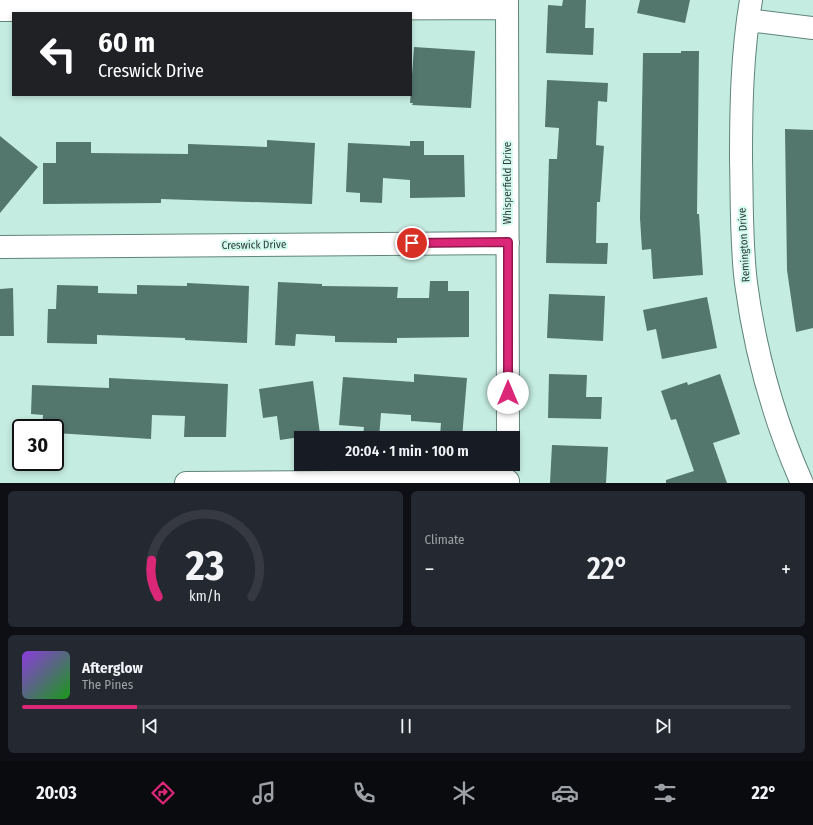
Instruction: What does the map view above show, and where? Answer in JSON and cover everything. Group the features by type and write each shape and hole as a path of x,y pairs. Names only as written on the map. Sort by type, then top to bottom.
{"street":[{"path":"0,10 34,5 507,4"},
{"name":"Whisperfield Drive","path":"507,4 508,431"},
{"path":"750,10 813,28"},
{"name":"Remington Drive","path":"750,10 741,107 742,195 746,282 757,342 772,402 786,446 802,483"},
{"name":"Creswick Drive","path":"0,247 508,242"},
{"path":"186,483 508,476"}],"building":[{"path":"563,0 586,0 585,28 594,28 593,55 546,53 548,5 562,6"},
{"path":"640,0 690,0 685,23 637,13"},
{"path":"414,47 475,51 471,108 412,105 413,103 410,103 410,96 412,96"},
{"path":"681,51 699,51 697,214 699,214 703,275 653,279 651,249 642,250 640,218 643,53 681,53"},
{"path":"547,80 608,83 607,102 598,101 596,145 604,146 600,202 597,202 596,243 608,243 607,264 546,263 549,159 557,159 559,128 545,127"},
{"path":"785,129 813,130 813,328 796,332 787,270"},
{"path":"0,136 38,167 0,213"},
{"path":"267,140 315,143 312,204 161,199 161,203 43,204 43,163 56,163 56,142 91,142 91,153 188,154 188,144 267,147"},
{"path":"410,141 424,141 424,155 464,155 465,197 410,198 410,180 383,178 382,203 360,202 360,193 346,192 348,143 410,146"},
{"path":"430,281 448,281 448,291 469,291 469,337 397,338 397,343 335,342 335,336 296,334 295,346 275,345 278,282 322,284 322,286 398,287 397,298 429,298"},
{"path":"187,283 249,286 247,343 185,340 185,338 97,335 97,344 47,343 48,309 56,309 57,285 98,286 98,293 137,294 137,285 187,286"},
{"path":"13,288 14,336 0,336 0,289"},
{"path":"549,294 605,296 603,341 547,338"},
{"path":"707,297 717,348 662,359 656,329 647,331 643,310"},
{"path":"414,374 467,378 463,431 440,431 441,423 411,421 411,415 381,413 380,431 364,431 364,427 339,425 343,377 414,382"},
{"path":"549,374 587,375 586,397 602,397 601,419 548,418"},
{"path":"720,374 740,434 713,443 727,483 666,483 666,480 694,471 676,419 671,420 661,391 687,382 688,385"},
{"path":"109,378 228,384 226,437 184,437 185,416 152,415 151,439 64,434 64,419 43,419 43,415 31,414 32,385 109,388"},
{"path":"313,381 320,431 294,431 294,438 280,440 277,416 263,418 259,389"},
{"path":"552,445 608,447 606,483 550,483"}],"route":[{"path":"412,243 508,242 508,393"}]}
